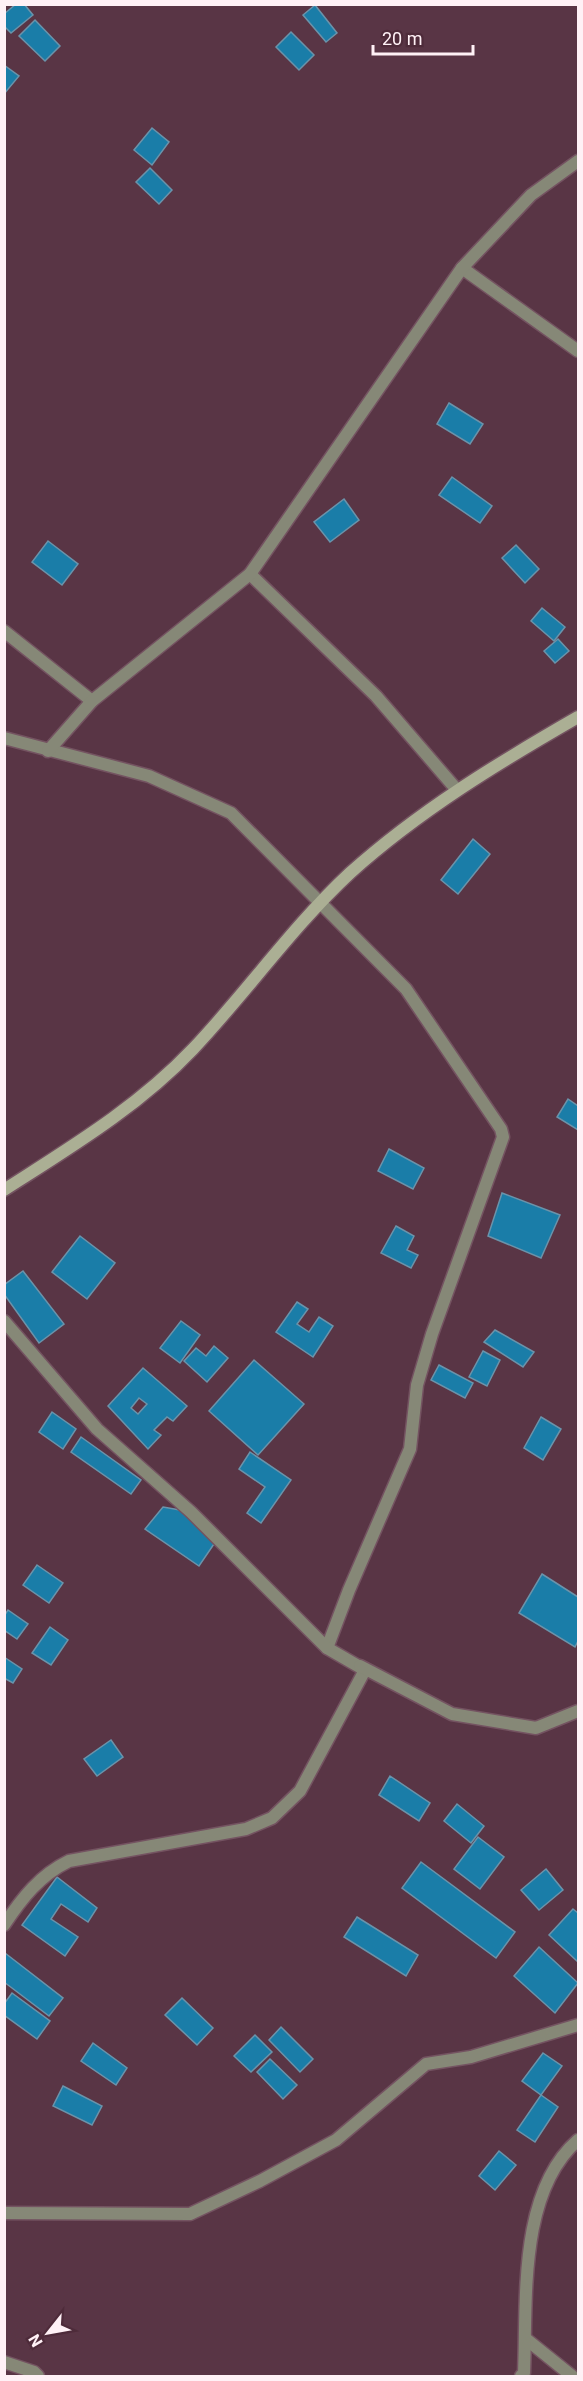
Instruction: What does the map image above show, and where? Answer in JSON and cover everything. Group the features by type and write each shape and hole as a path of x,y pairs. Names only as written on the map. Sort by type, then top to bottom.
{"street":[{"path":"48,751 92,701 250,574 462,268 531,195 579,160"},
{"path":"462,268 579,351"},
{"path":"250,574 376,696 457,790"},
{"path":"4,631 92,701"},
{"path":"4,1190 118,1117 192,1050 285,941 350,874 457,790 579,717"},
{"path":"4,738 149,776 231,813 406,989 501,1129 503,1137 432,1334 417,1385 410,1449 349,1590 327,1648"},
{"path":"4,1321 97,1429 191,1512 327,1648 365,1670 300,1791 272,1818 246,1829 69,1861 50,1870 22,1899 4,1925"},
{"path":"327,1648 452,1714 536,1728 579,1711"},
{"path":"4,2212 190,2214 260,2181 336,2140 426,2064 471,2057 579,2025"},
{"path":"521,2376 524,2373 529,2253 540,2194 570,2148 579,2140"},
{"path":"526,2339 572,2376"},
{"path":"4,2362 34,2372 38,2376"}],"building":[{"path":"16,4 24,4 33,15 11,33 4,26 4,14"},
{"path":"315,5 337,33 326,42 303,15"},
{"path":"35,20 60,46 45,61 19,36"},
{"path":"291,32 314,55 299,70 276,47"},
{"path":"4,65 19,76 4,94"},
{"path":"152,128 169,142 152,165 134,150"},
{"path":"150,168 172,190 159,204 136,182"},
{"path":"449,403 483,424 470,444 437,424"},
{"path":"452,477 492,506 480,523 439,495"},
{"path":"344,499 359,520 330,542 314,522"},
{"path":"48,541 78,564 62,585 32,562"},
{"path":"516,545 539,569 525,583 502,558"},
{"path":"542,608 565,627 554,641 531,621"},
{"path":"558,639 569,651 555,663 544,651"},
{"path":"473,839 490,854 458,894 441,880"},
{"path":"568,1099 578,1106 578,1130 557,1117"},
{"path":"389,1149 424,1168 413,1189 378,1171"},
{"path":"502,1193 560,1215 541,1258 488,1236"},
{"path":"396,1226 414,1236 407,1250 418,1255 411,1268 381,1253"},
{"path":"80,1236 115,1263 87,1299 52,1272"},
{"path":"23,1271 64,1324 39,1343 4,1294 4,1285"},
{"path":"297,1302 308,1309 297,1324 309,1332 319,1317 333,1326 313,1357 276,1332"},
{"path":"181,1321 200,1335 180,1363 160,1348"},
{"path":"495,1330 534,1352 523,1367 484,1342"},
{"path":"214,1346 228,1358 207,1382 184,1361 196,1348 206,1356"},
{"path":"483,1351 500,1360 487,1386 469,1377"},
{"path":"254,1360 304,1404 258,1455 209,1411"},
{"path":"439,1365 473,1383 465,1398 431,1380"},
{"path":"143,1368 187,1406 173,1421 167,1417 154,1430 161,1435 148,1449 108,1406","holes":["139,1398 147,1404 138,1414 131,1408"]},
{"path":"52,1412 76,1429 63,1449 39,1432"},
{"path":"541,1417 561,1429 543,1460 524,1448"},
{"path":"81,1437 141,1480 131,1494 71,1452"},
{"path":"250,1452 291,1480 261,1523 247,1513 265,1487 239,1469"},
{"path":"163,1507 191,1512 214,1544 199,1566 145,1529"},
{"path":"37,1565 63,1583 49,1603 23,1585"},
{"path":"542,1574 578,1597 578,1641 575,1647 519,1613"},
{"path":"8,1610 28,1624 17,1639 4,1630 4,1616"},
{"path":"50,1627 68,1640 51,1665 32,1653"},
{"path":"4,1657 22,1669 13,1683 4,1678"},
{"path":"111,1740 123,1757 97,1776 84,1759"},
{"path":"390,1776 430,1803 419,1821 379,1795"},
{"path":"457,1804 484,1826 471,1843 444,1821"},
{"path":"478,1837 504,1857 480,1889 454,1869"},
{"path":"421,1862 515,1932 496,1958 402,1888"},
{"path":"546,1869 563,1890 539,1910 521,1890"},
{"path":"57,1877 97,1908 88,1922 61,1904 51,1919 78,1937 65,1956 22,1925"},
{"path":"573,1909 578,1913 578,1962 549,1935"},
{"path":"357,1917 418,1955 406,1976 344,1937"},
{"path":"539,1947 578,1983 555,2013 514,1976"},
{"path":"5,1953 63,1998 49,2016 4,1982"},
{"path":"12,1993 50,2021 37,2039 4,2015 4,2004"},
{"path":"182,1998 213,2028 197,2045 165,2015"},
{"path":"281,2027 313,2059 300,2072 269,2040"},
{"path":"255,2035 272,2052 251,2072 234,2056"},
{"path":"93,2043 127,2068 116,2085 81,2061"},
{"path":"543,2053 562,2066 541,2095 522,2081"},
{"path":"270,2059 297,2085 283,2099 257,2072"},
{"path":"63,2086 102,2106 92,2125 53,2106"},
{"path":"541,2095 558,2107 535,2142 517,2130"},
{"path":"499,2151 516,2165 495,2190 479,2176"}]}
